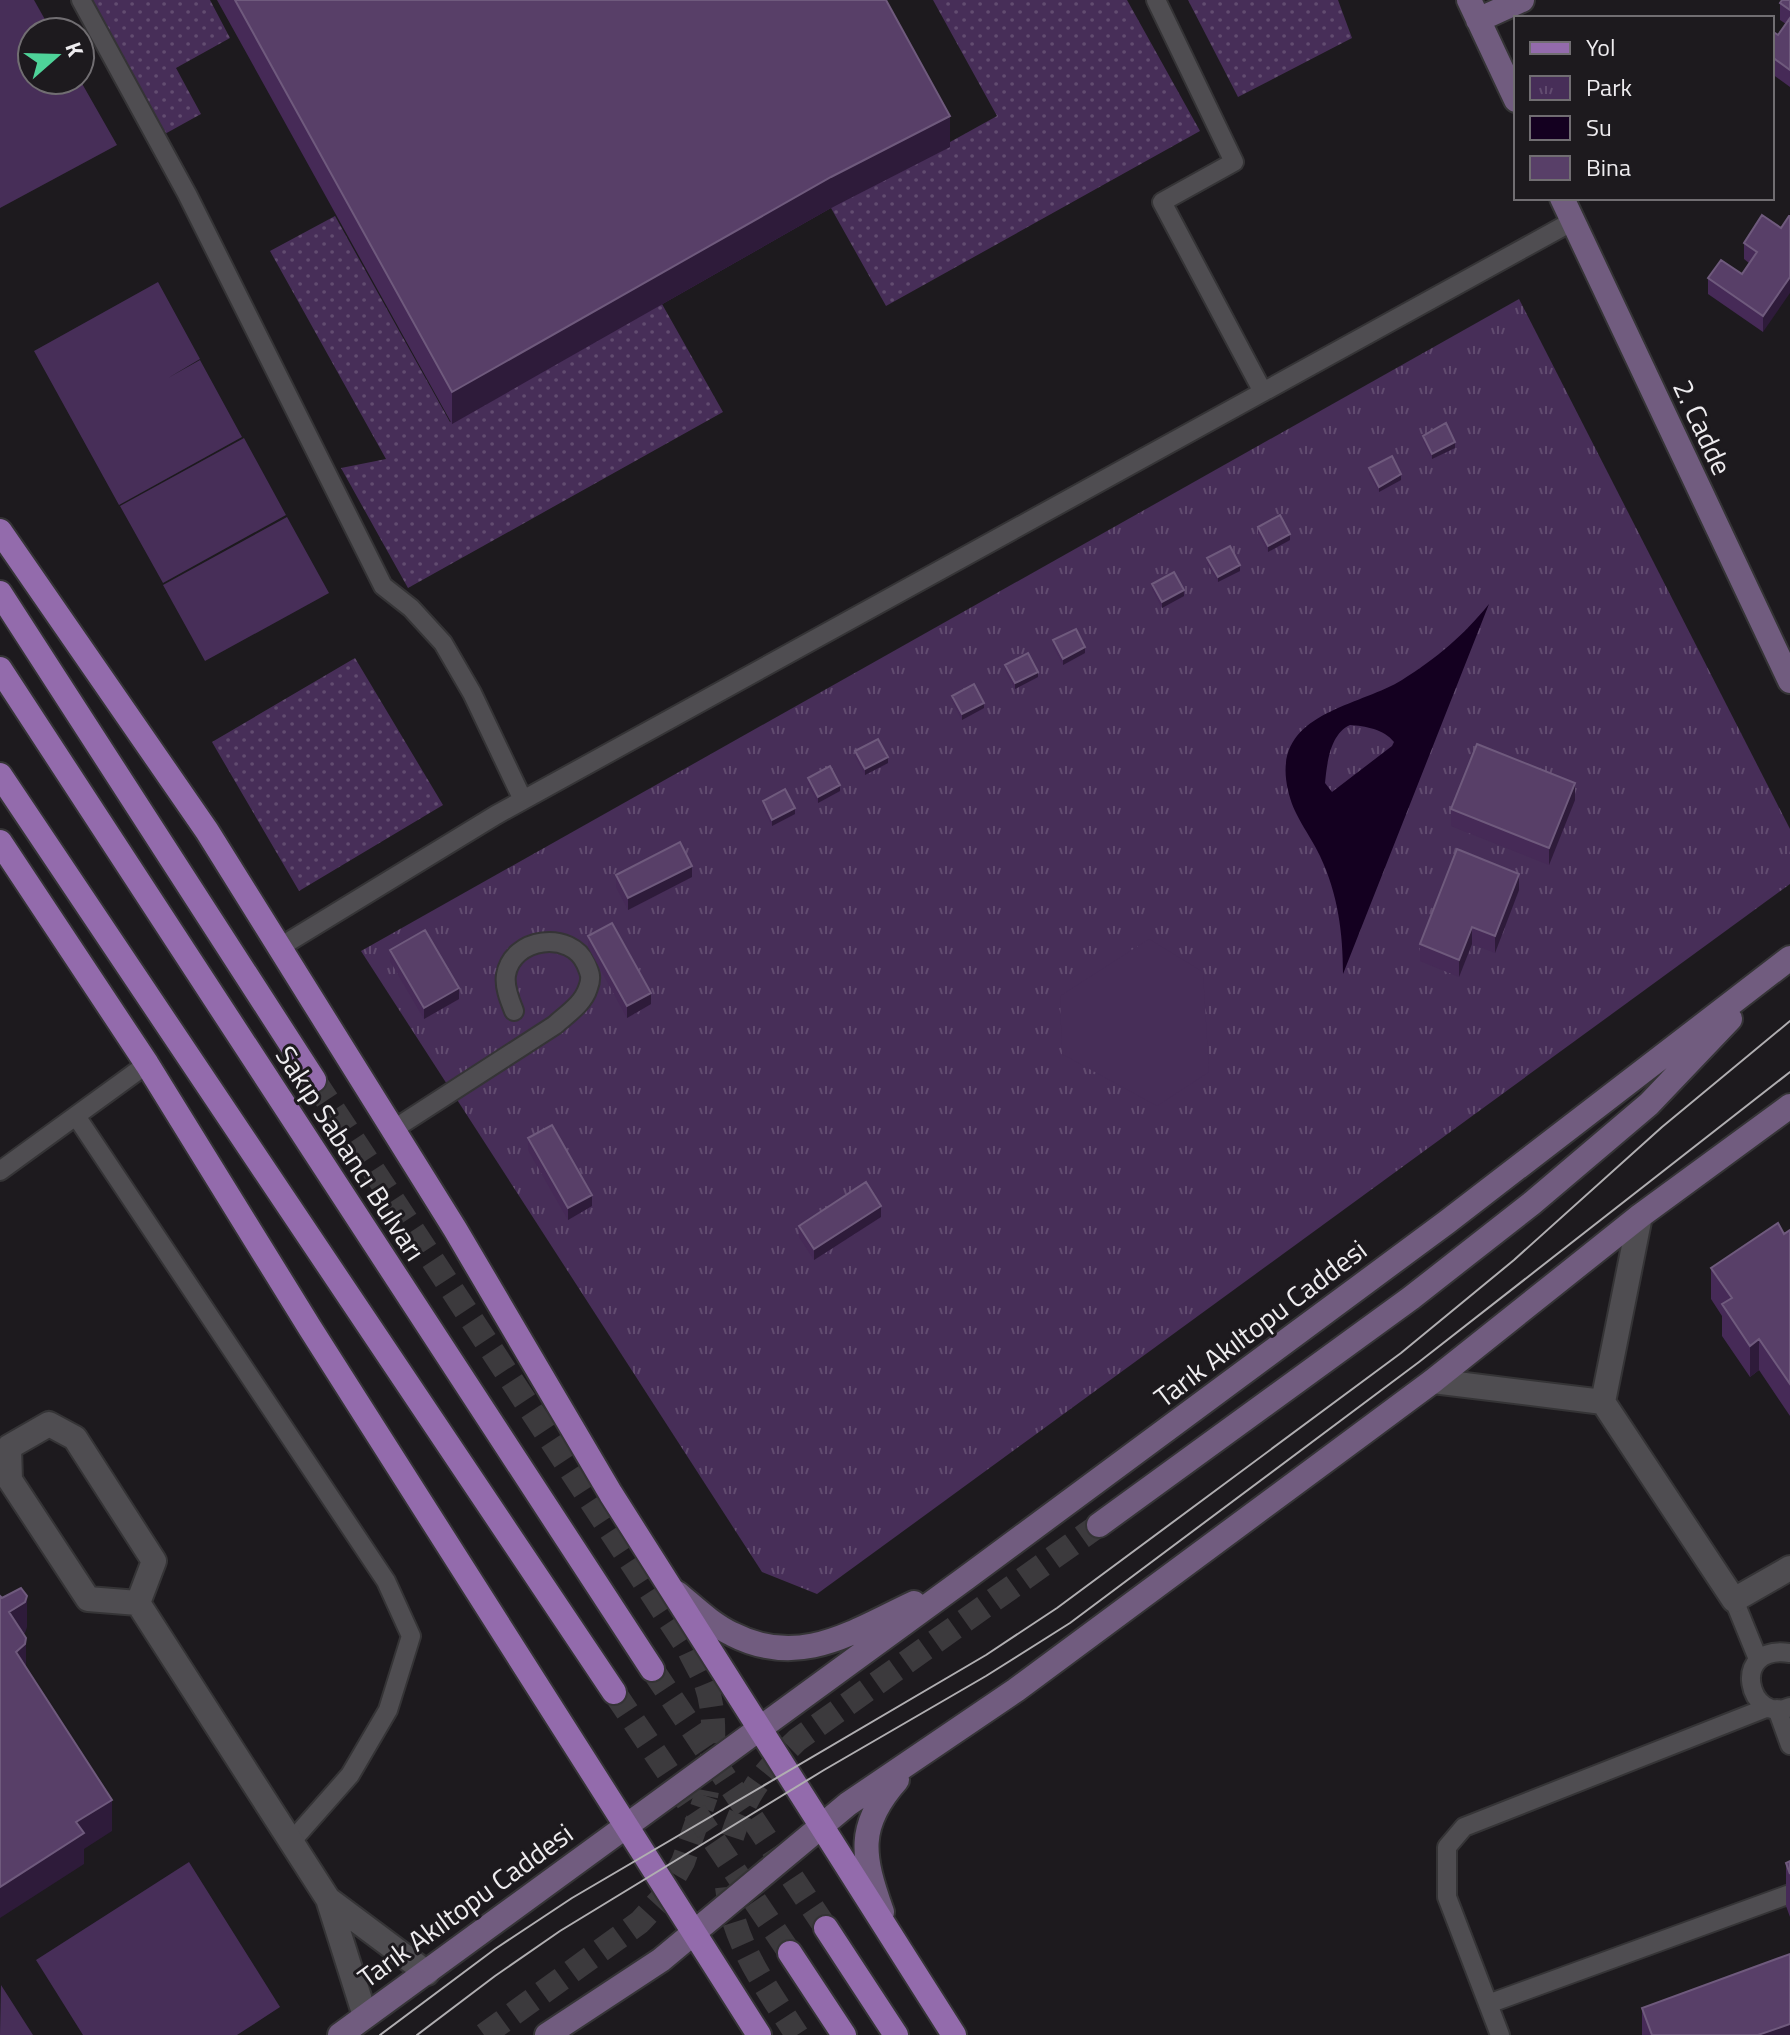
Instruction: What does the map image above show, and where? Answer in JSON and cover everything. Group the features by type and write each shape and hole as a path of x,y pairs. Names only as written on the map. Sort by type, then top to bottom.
{"main road":[{"path":"1514,96 1473,10 1522,0"},
{"name":"2. Cadde","path":"1563,200 1790,681"},
{"path":"0,531 207,831 455,1229 605,1485 954,2035"},
{"path":"0,593 314,1080"},
{"name":"Sakıp Sabancı Bulvarı","path":"0,669 652,1669"},
{"path":"0,775 614,1692"},
{"path":"1,845 147,1064 318,1342 759,2035"},
{"path":"1099,1525 1411,1298 1531,1204 1649,1104 1789,959"},
{"name":"Tarık Akıltopu Caddesi","path":"340,2035 1447,1222 1789,959"},
{"path":"547,2035 652,1967 848,1804 1016,1690 1433,1381 1640,1216 1790,1106"},
{"path":"669,1586 729,1633 778,1649 806,1649 827,1644 966,1578"},
{"path":"887,1927 871,1882 866,1838 878,1802 917,1757"},
{"path":"826,1928 896,2035"},
{"path":"790,1953 844,2035"}],"street":[{"path":"1640,1216 1603,1402 1734,1600 1790,1568"},
{"path":"1433,1381 1603,1402"},
{"path":"49,1424 75,1438 154,1561 138,1603 88,1599 10,1480 9,1447 49,1424"},
{"path":"138,1603 328,1899 365,2016"},
{"path":"328,1899 427,1973"}],"lane":[{"path":"81,0 187,194 383,586 411,608 443,643 472,693 523,800"},
{"path":"1156,0 1234,162 1162,202 1263,392"},
{"path":"280,947 523,800 1573,221"},
{"path":"394,1129 555,1025 577,1006 588,990 591,976 581,954 565,943 543,942 524,948 510,961 505,978 514,1011"},
{"path":"0,1171 147,1064"},
{"path":"76,1116 386,1581 411,1636 388,1710 350,1775 291,1842"},
{"path":"1734,1600 1758,1659"},
{"path":"1790,1653 1774,1650 1758,1659 1750,1676 1753,1695 1778,1708 1790,1745"},
{"path":"1500,2035 1447,1897 1447,1847 1464,1827 1778,1708"},
{"path":"1488,2004 1790,1894"}],"green space":[{"path":"0,0 34,0 43,16 16,16 16,96 89,96 117,145 0,208"},
{"path":"90,0 210,0 230,38 176,68 201,114 163,135"},
{"path":"933,0 1127,0 1200,131 886,306 831,208 997,116"},
{"path":"1188,0 1338,0 1352,38 1238,97"},
{"path":"335,216 450,422 662,304 723,412 408,588 341,468 386,459 270,251"},
{"path":"158,282 200,359 168,378 200,360 242,437 119,505 34,351"},
{"path":"1519,299 1790,829 1790,884 817,1594 762,1572 361,951"},
{"path":"244,438 286,515 163,583 120,506"},
{"path":"287,517 329,593 205,661 163,585"},
{"path":"355,658 443,805 299,891 212,742"},
{"path":"1149,939 1203,972 1209,1072 1157,1106 1062,1054 1060,996"},
{"path":"189,1862 280,2007 237,2035 83,2035 36,1960"},
{"path":"1,1985 33,2035 0,2035"}],"water":[{"path":"1489,604 1343,974 1340,929 1331,885 1288,790 1286,764 1292,744 1304,729 1321,717 1383,690 1415,672 1449,646","holes":["1350,725 1380,731 1394,742 1332,792 1325,783 1331,750 1338,735"]}],"building":[{"path":"235,0 886,0 950,116 831,177 452,392"},
{"path":"1790,0 1790,10 1780,3"},
{"path":"1790,18 1790,70 1774,58 1774,32 1778,35"},
{"path":"1762,215 1781,228 1790,216 1790,277 1763,316 1708,278 1721,260 1742,274 1757,252 1744,243"},
{"path":"1446,423 1455,442 1432,454 1423,436"},
{"path":"1392,456 1401,474 1379,487 1369,468"},
{"path":"1280,515 1290,534 1268,546 1258,527"},
{"path":"1230,546 1240,565 1218,577 1207,558"},
{"path":"1174,572 1184,590 1162,602 1152,584"},
{"path":"1076,629 1085,647 1063,659 1053,640"},
{"path":"1028,653 1038,672 1015,683 1005,665"},
{"path":"974,684 984,703 962,714 952,696"},
{"path":"878,739 888,757 865,769 855,751"},
{"path":"1477,744 1575,783 1549,848 1451,809"},
{"path":"830,766 840,785 818,797 808,778"},
{"path":"785,789 795,808 772,820 763,801"},
{"path":"680,842 692,866 628,898 616,875"},
{"path":"1457,849 1519,874 1495,936 1472,927 1459,960 1420,944"},
{"path":"612,923 651,993 627,1006 588,936"},
{"path":"425,930 459,988 424,1008 390,950"},
{"path":"552,1125 592,1195 568,1208 528,1138"},
{"path":"866,1182 881,1206 814,1249 799,1226"},
{"path":"1778,1223 1784,1234 1790,1230 1790,1384 1759,1339 1750,1346 1722,1304 1732,1298 1711,1268"},
{"path":"21,1588 27,1596 25,1602 9,1612 26,1638 25,1644 16,1652 112,1800 76,1822 84,1833 0,1887 0,1596 2,1598"},
{"path":"1790,1954 1790,2024 1758,2035 1652,2035 1642,2008"}],"tunnel":[{"path":"314,1080 689,1650 706,1684 712,1711 712,1754 706,1796"},
{"path":"732,1837 757,1784 797,1740 1099,1525"},
{"path":"652,1669 826,1928"},
{"path":"614,1692 790,1953"},
{"path":"484,2035 640,1922 662,1898 683,1862 706,1796"},
{"path":"727,1887 730,1908 744,1946 763,1983 797,2035"}],"tram line":[{"path":"380,2035 495,1949 572,1898 986,1655 1057,1608 1401,1353 1514,1260 1662,1127 1790,1021"},
{"path":"417,2035 560,1931 1070,1623 1419,1362 1790,1072"}]}
